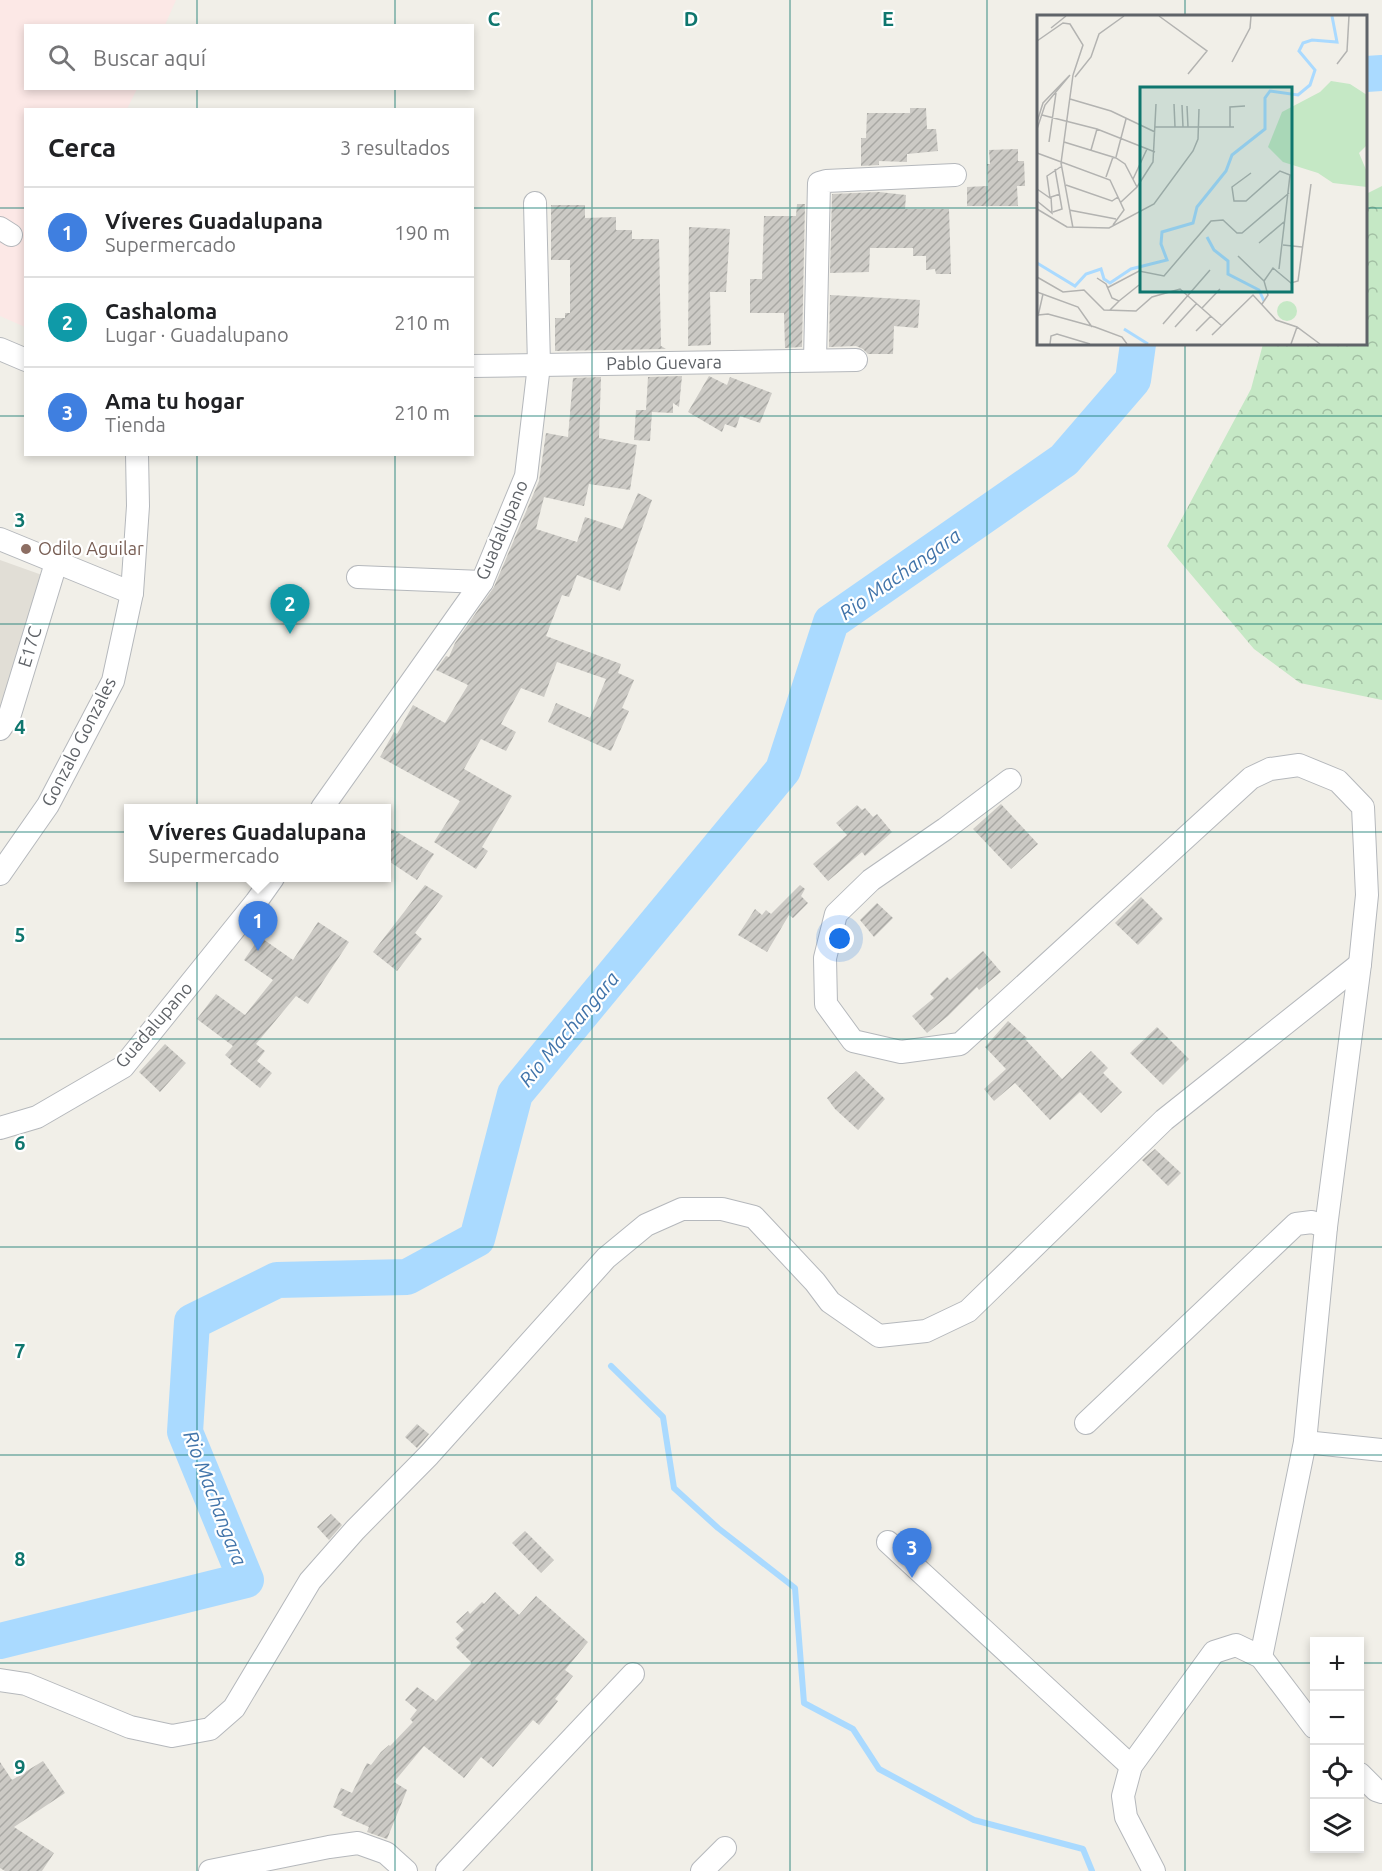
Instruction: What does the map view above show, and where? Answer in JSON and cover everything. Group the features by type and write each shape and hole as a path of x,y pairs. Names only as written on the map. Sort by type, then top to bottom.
{"street":[{"path":"815,360 819,183 955,175"},
{"name":"Guadalupano","path":"325,804 482,582 526,476 539,366 535,202"},
{"path":"0,349 24,359"},
{"name":"Pablo Guevara","path":"474,366 856,360"},
{"name":"Gonzalo Gonzales","path":"0,874 48,805 113,681 132,593 138,506 137,456"},
{"path":"0,539 132,593"},
{"name":"E17C","path":"0,729 10,714 56,563"},
{"path":"358,577 482,582"},
{"path":"1010,780 945,829 870,880 836,914 825,958 826,1004 853,1041 901,1052 960,1044 1251,778 1270,769 1299,765 1338,781 1363,807 1367,895 1326,1227 1305,1442 1261,1658"},
{"name":"Guadalupano","path":"0,1128 37,1117 123,1067 270,882"},
{"path":"0,1680 26,1684 130,1727 172,1736 210,1729 234,1708 310,1581 355,1530 429,1455 606,1258 646,1225 682,1209 722,1209 754,1217 815,1282 830,1302 879,1335 926,1331 969,1311 1164,1120 1360,964"},
{"path":"1086,1423 1296,1224 1312,1222 1326,1227"},
{"path":"1305,1442 1382,1450"},
{"path":"888,1542 1131,1766"},
{"path":"1154,1871 1126,1817 1123,1796 1131,1766 1214,1652 1236,1646 1261,1658 1310,1722"},
{"path":"447,1871 633,1674"},
{"path":"1364,1779 1376,1790 1382,1792"},
{"path":"210,1871 358,1843 386,1853 406,1871"},
{"path":"702,1871 725,1848"}],"shaded area":[{"path":"0,0 176,0 165,24 24,24 24,90 136,90 128,108 24,108 24,327 0,316"},
{"path":"0,560 42,575 0,717"}],"green space":[{"path":"1382,186 1382,700 1300,683 1254,649 1167,546 1251,389 1263,345 1367,345 1367,194"}],"building":[{"path":"910,108 926,108 927,129 936,129 938,151 907,154 907,162 879,161 879,165 861,166 861,138 866,138 867,113 910,113"},
{"path":"1018,149 1018,161 1024,161 1025,186 1017,186 1018,206 967,206 967,187 988,186 989,150"},
{"path":"879,192 906,195 905,209 949,209 951,274 936,274 935,269 926,270 926,256 913,256 913,248 870,248 869,272 830,273 832,194"},
{"path":"797,204 805,204 802,347 785,348 784,313 750,313 750,279 762,279 764,216 796,216"},
{"path":"551,205 585,205 585,218 616,217 616,230 632,230 632,239 659,239 661,346 666,349 555,351 555,318 565,318 565,313 570,313 570,260 551,260"},
{"path":"689,227 730,229 726,292 710,292 711,345 688,346"},
{"path":"830,295 920,300 918,328 894,326 893,354 868,354 856,346 829,347"},
{"path":"682,376 679,407 673,403 673,413 652,412 650,441 634,440 636,410 646,410 648,377"},
{"path":"709,376 727,385 730,377 772,393 760,423 740,416 736,428 725,424 722,432 688,412"},
{"path":"601,377 599,438 637,445 630,490 589,484 584,506 544,497 536,529 577,542 585,517 622,529 638,493 652,500 620,591 577,575 569,597 562,595 546,636 621,664 618,673 634,680 622,708 629,711 611,751 548,722 556,703 590,718 606,679 557,662 544,697 521,688 501,724 516,732 506,751 481,739 464,769 512,796 482,847 488,851 476,869 434,842 460,801 380,757 394,732 397,734 413,705 445,723 468,685 436,670 446,656 449,657 455,643 494,587 539,481 546,433 568,437 573,378"},
{"path":"1001,804 1038,844 1011,869 973,829"},
{"path":"857,805 862,810 865,808 873,817 877,814 892,832 865,856 862,852 828,881 813,864 847,835 836,823"},
{"path":"391,828 434,854 417,880 391,863"},
{"path":"425,885 443,896 415,933 422,939 397,971 373,952"},
{"path":"800,885 805,889 801,896 808,903 793,918 789,915 767,952 738,935 755,909 762,915 766,910 771,914"},
{"path":"1141,897 1163,919 1138,945 1115,923"},
{"path":"877,903 893,918 874,937 860,920"},
{"path":"318,922 349,942 308,1004 296,996 256,1044 265,1051 257,1061 272,1073 260,1088 230,1064 232,1061 225,1055 233,1046 197,1019 216,994 245,1015 273,980 244,960 260,937 293,960"},
{"path":"983,951 1001,972 979,990 977,987 927,1033 912,1016 934,998 930,994 947,977 950,980"},
{"path":"1008,1021 1027,1038 1025,1039 1062,1079 1091,1051 1108,1068 1103,1073 1122,1092 1101,1113 1080,1092 1050,1120 1015,1083 994,1101 984,1089 1006,1069 985,1047"},
{"path":"1157,1027 1189,1059 1163,1085 1130,1053"},
{"path":"165,1044 186,1063 160,1092 139,1072"},
{"path":"856,1071 885,1099 858,1130 835,1109 827,1098"},
{"path":"1155,1149 1181,1173 1168,1186 1142,1160"},
{"path":"417,1424 429,1434 417,1448 405,1437"},
{"path":"331,1514 342,1525 329,1540 317,1527"},
{"path":"525,1531 554,1560 541,1573 512,1543"},
{"path":"495,1592 519,1615 536,1596 588,1642 565,1670 573,1676 555,1699 558,1701 539,1725 533,1720 493,1767 481,1757 464,1778 424,1746 394,1782 407,1790 387,1839 367,1832 369,1827 341,1815 343,1812 333,1807 341,1788 352,1793 367,1763 371,1765 381,1752 413,1722 410,1719 417,1710 405,1700 417,1687 436,1701 471,1664 456,1647 460,1643 455,1638 464,1630 456,1622 468,1611 470,1614 482,1602 484,1604"},
{"path":"43,1761 65,1793 14,1827 54,1853 42,1871 5,1871 0,1868 0,1762 12,1780"}],"waterway":[{"path":"1367,74 1382,73"},
{"name":"Rio Machangara","path":"0,1641 246,1580 185,1432 192,1322 277,1280 407,1277 477,1239 515,1094 783,770 831,622 1064,460 1133,380 1138,345"},
{"path":"611,1366 663,1417 674,1488 718,1528 795,1588 804,1703 853,1729 879,1769 974,1820 1083,1849 1092,1871"}],"place":[{"name":"Odilo Aguilar","path":"26,549"},
{"name":"Cashaloma","path":"290,634"},
{"name":"Víveres Guadalupana","path":"258,951"},
{"name":"Ama tu hogar","path":"912,1578"}]}
